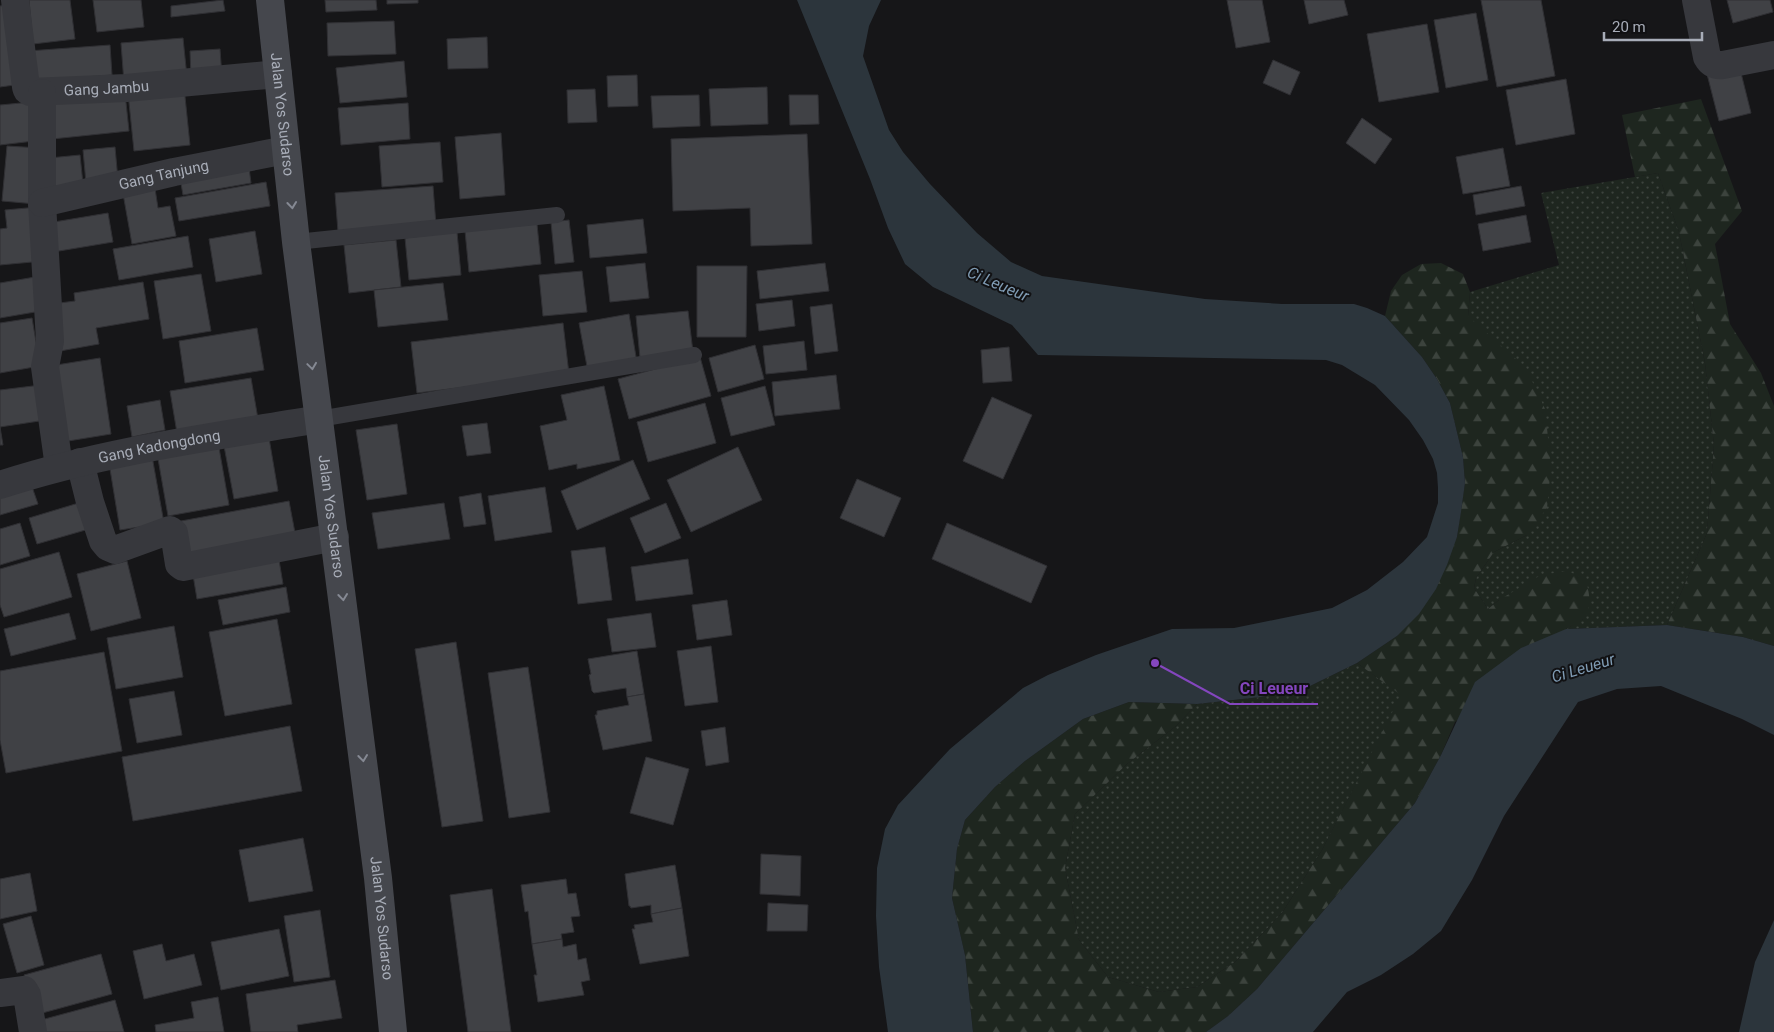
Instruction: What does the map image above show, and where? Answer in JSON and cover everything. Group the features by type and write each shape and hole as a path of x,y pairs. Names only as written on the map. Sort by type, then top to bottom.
{"main road":[{"name":"Jalan Yos Sudarso","path":"270,0 296,242 378,878 393,1032"}],"street":[{"path":"14,0 26,87 30,92 42,92 42,202 50,340 44,367 69,465 90,502 103,541 115,550 170,530 174,533 179,564 184,567 335,536"},
{"path":"1696,0 1708,57 1711,62 1717,66 1774,55"},
{"name":"Gang Jambu","path":"42,92 126,88 278,74"},
{"name":"Gang Tanjung","path":"42,202 174,172 286,150"},
{"name":"Gang Kadongdong","path":"0,485 69,465 165,444 319,419"},
{"path":"1,987 24,990 27,995 33,1032"}],"lane":[{"path":"296,242 557,215"},
{"path":"319,419 694,355"}],"green space":[{"path":"1701,99 1742,211 1715,244 1730,324 1761,373 1774,406 1774,646 1743,637 1667,625 1707,533 1714,445 1705,363 1679,232 1658,173 1635,177 1622,115"},
{"path":"1658,173 1679,232 1705,363 1714,445 1707,533 1667,625 1566,629 1583,619 1499,600 1488,609 1474,588 1476,578 1494,552 1527,535 1468,316 1470,292 1559,265 1541,193"},
{"path":"1441,263 1463,274 1470,292 1468,316 1526,368 1545,409 1551,467 1547,508 1527,535 1494,552 1476,578 1474,588 1488,609 1499,600 1541,575 1568,571 1586,580 1589,605 1586,615 1566,629 1455,722 1441,755 1415,803 1257,989 1228,1016 1206,1032 973,1032 965,955 952,898 957,849 965,820 995,787 1025,761 1083,719 1129,702 1197,704 1176,726 1127,764 1075,814 1065,868 1079,940 1108,977 1159,992 1197,987 1235,962 1282,913 1322,850 1401,695 1357,663 1397,636 1457,537 1465,483 1463,457 1450,403 1422,357 1385,316 1391,291 1402,275 1421,264"},
{"path":"1357,663 1402,695 1322,850 1282,913 1235,962 1197,987 1159,992 1108,977 1079,940 1065,868 1075,814 1127,764 1176,726 1197,704 1261,697 1306,688"}],"water":[{"path":"797,0 881,0 869,26 863,56 889,130 903,152 930,184 977,233 1011,262 1042,276 1205,299 1282,304 1354,304 1367,308 1385,316 1422,357 1437,379 1450,403 1463,457 1465,483 1461,512 1457,537 1447,565 1436,589 1419,614 1397,636 1357,663 1306,688 1261,697 1197,704 1129,702 1083,719 1025,761 995,787 965,820 957,849 952,898 965,955 973,1032 888,1032 879,967 876,916 877,868 885,829 898,805 950,749 1023,688 1048,675 1096,655 1172,629 1234,628 1332,608 1367,590 1403,562 1427,537 1438,503 1437,473 1433,459 1423,440 1409,420 1375,385 1342,365 1326,360 1038,355 1012,325 933,287 905,264 888,228"},
{"path":"1667,625 1743,637 1774,646 1774,735 1742,719 1661,686 1617,689 1578,702 1504,816 1472,880 1441,931 1413,954 1381,975 1347,992 1313,1032 1206,1032 1228,1016 1257,989 1415,803 1441,755 1475,682 1521,648 1566,629"},
{"path":"1774,920 1774,1032 1739,1032 1755,962"}],"building":[{"path":"29,0 70,0 75,39 33,44"},
{"path":"93,0 141,0 144,27 97,32"},
{"path":"223,0 225,11 171,17 171,6"},
{"path":"325,0 376,0 377,10 326,12"},
{"path":"387,0 418,0 418,3 387,4"},
{"path":"1227,0 1262,0 1270,42 1236,48"},
{"path":"1304,0 1344,0 1348,15 1309,24"},
{"path":"1481,0 1541,0 1555,76 1497,87"},
{"path":"1727,0 1770,0 1773,12 1733,23"},
{"path":"13,4 22,84 0,87 0,6"},
{"path":"1476,13 1488,80 1446,88 1434,20"},
{"path":"394,21 396,54 328,56 327,23"},
{"path":"1427,24 1439,92 1379,102 1367,34"},
{"path":"487,37 488,68 448,69 447,39"},
{"path":"183,38 187,77 124,83 121,43"},
{"path":"110,45 112,75 30,81 28,51"},
{"path":"220,49 222,77 191,78 190,51"},
{"path":"1273,60 1300,72 1290,95 1263,83"},
{"path":"404,61 407,97 340,103 336,68"},
{"path":"1739,65 1751,113 1719,121 1707,74"},
{"path":"637,75 638,106 608,107 607,76"},
{"path":"1566,79 1575,134 1516,145 1506,90"},
{"path":"184,87 190,145 134,151 128,93"},
{"path":"767,87 768,124 711,126 709,89"},
{"path":"595,89 597,122 568,123 567,90"},
{"path":"125,93 129,131 52,139 48,100"},
{"path":"699,95 700,126 653,128 651,96"},
{"path":"789,95 818,95 819,124 790,125"},
{"path":"31,102 34,141 0,145 0,105"},
{"path":"408,103 410,139 341,145 338,108"},
{"path":"1362,118 1392,139 1375,164 1346,143"},
{"path":"501,133 505,195 460,199 455,137"},
{"path":"807,134 812,244 751,246 750,208 673,211 671,139"},
{"path":"440,142 443,182 382,187 379,146"},
{"path":"7,146 40,148 36,204 2,201"},
{"path":"115,147 118,180 86,183 83,150"},
{"path":"1503,148 1510,186 1463,194 1456,157"},
{"path":"80,155 83,184 52,187 49,158"},
{"path":"248,160 251,183 183,195 179,172"},
{"path":"154,182 158,208 170,206 176,236 132,244 122,188"},
{"path":"266,182 270,206 179,221 175,198"},
{"path":"433,186 436,225 338,232 335,193"},
{"path":"1521,186 1525,206 1476,215 1473,195"},
{"path":"38,207 43,261 0,265 0,229 7,228 5,210"},
{"path":"108,213 113,242 53,252 48,223"},
{"path":"1526,215 1531,242 1483,251 1478,224"},
{"path":"643,219 647,253 590,258 587,225"},
{"path":"569,220 574,262 555,264 551,222"},
{"path":"537,224 541,264 469,272 465,231"},
{"path":"255,231 262,274 216,282 209,239"},
{"path":"457,232 461,275 409,280 405,238"},
{"path":"188,236 193,267 119,280 113,249"},
{"path":"396,240 401,287 349,293 344,245"},
{"path":"645,263 649,298 610,302 606,267"},
{"path":"825,263 829,291 760,299 757,271"},
{"path":"697,266 747,266 746,337 697,337"},
{"path":"582,271 587,312 543,316 539,275"},
{"path":"201,274 211,331 163,339 154,281"},
{"path":"35,277 41,311 0,318 0,283"},
{"path":"143,282 149,319 96,328 99,344 60,351 52,304 75,301 74,293"},
{"path":"443,283 448,320 378,327 374,290"},
{"path":"792,300 795,326 759,331 756,304"},
{"path":"832,304 838,351 815,354 810,307"},
{"path":"688,311 693,352 640,358 636,316"},
{"path":"629,314 637,363 588,372 579,323"},
{"path":"32,318 40,366 0,373 0,323"},
{"path":"563,323 569,374 417,393 411,342"},
{"path":"257,328 264,370 185,383 179,341"},
{"path":"804,341 807,370 766,374 763,346"},
{"path":"755,345 764,379 718,392 709,358"},
{"path":"1009,347 1012,381 983,383 981,350"},
{"path":"700,357 711,396 629,419 618,379"},
{"path":"100,358 111,434 62,442 50,366"},
{"path":"836,375 840,409 775,416 772,382"},
{"path":"251,378 258,419 177,433 170,391"},
{"path":"41,385 46,420 0,427 0,390"},
{"path":"604,386 620,460 577,469 577,464 549,470 540,426 567,420 561,395"},
{"path":"765,386 775,425 731,436 721,398"},
{"path":"992,397 1032,415 1003,479 963,461"},
{"path":"160,400 165,430 132,437 127,406"},
{"path":"705,403 716,443 648,462 637,422"},
{"path":"487,423 491,453 467,456 462,426"},
{"path":"397,424 407,494 367,500 356,430"},
{"path":"0,427 3,445 0,445"},
{"path":"269,438 278,491 234,499 224,446"},
{"path":"218,442 229,505 168,516 157,453"},
{"path":"738,447 762,500 691,532 667,480"},
{"path":"152,456 164,523 120,530 109,463"},
{"path":"633,460 650,499 577,530 561,491"},
{"path":"857,479 901,498 884,537 840,518"},
{"path":"30,481 38,504 0,515 0,490"},
{"path":"545,487 552,532 495,541 488,496"},
{"path":"481,493 486,524 464,527 459,497"},
{"path":"289,501 296,538 188,559 181,521"},
{"path":"82,502 89,529 37,544 29,518"},
{"path":"444,503 450,539 378,549 372,513"},
{"path":"666,503 681,538 645,553 630,518"},
{"path":"20,523 30,556 0,565 0,529"},
{"path":"947,523 1047,566 1031,603 932,559"},
{"path":"605,547 612,600 578,604 571,551"},
{"path":"59,552 72,597 4,617 0,605 0,569"},
{"path":"278,554 283,584 197,599 192,569"},
{"path":"688,559 693,594 636,601 631,567"},
{"path":"127,561 141,618 91,631 77,574"},
{"path":"286,587 290,612 223,625 218,600"},
{"path":"727,600 732,635 697,640 692,605"},
{"path":"69,613 76,639 11,656 4,629"},
{"path":"651,613 656,647 612,652 607,619"},
{"path":"277,619 292,704 225,716 209,632"},
{"path":"174,626 183,677 116,689 107,638"},
{"path":"456,642 483,821 442,827 415,649"},
{"path":"711,646 718,702 685,706 677,651"},
{"path":"637,651 644,694 627,697 626,688 594,693 592,691 588,659"},
{"path":"104,652 122,751 6,773 0,740 0,671"},
{"path":"528,667 550,812 509,818 488,673"},
{"path":"174,691 182,735 137,743 129,699"},
{"path":"644,694 652,741 603,750 595,715 597,715 597,711 629,705 627,697"},
{"path":"290,726 302,791 133,821 122,757"},
{"path":"725,727 729,762 706,766 701,731"},
{"path":"646,757 689,769 673,825 630,813"},
{"path":"303,838 313,891 249,902 239,850"},
{"path":"761,854 801,856 800,896 760,894"},
{"path":"675,865 682,908 651,914 651,905 631,908 629,906 625,874"},
{"path":"30,873 37,911 0,919 0,879"},
{"path":"566,879 568,894 576,893 580,916 571,917 574,932 561,934 562,939 532,944 528,911 525,912 521,885"},
{"path":"492,889 511,1032 468,1032 450,895"},
{"path":"768,903 808,905 807,931 767,931"},
{"path":"682,908 689,956 640,964 632,929 635,929 634,925 653,922 651,914"},
{"path":"320,910 330,977 294,982 284,916"},
{"path":"31,916 44,965 17,973 3,924"},
{"path":"279,929 289,976 221,990 211,942"},
{"path":"562,939 563,947 576,944 578,960 586,958 590,980 581,982 584,995 538,1002 534,975 537,975 532,944"},
{"path":"162,944 166,961 194,954 202,985 144,999 133,951"},
{"path":"101,954 112,994 35,1015 24,975"},
{"path":"335,980 342,1018 297,1025 298,1032 251,1032 246,994"},
{"path":"218,997 224,1032 156,1032 155,1025 194,1018 191,1002"},
{"path":"115,1000 124,1032 45,1032 41,1020"}],"place":[{"name":"Ci Leueur","path":"1155,663"}]}
